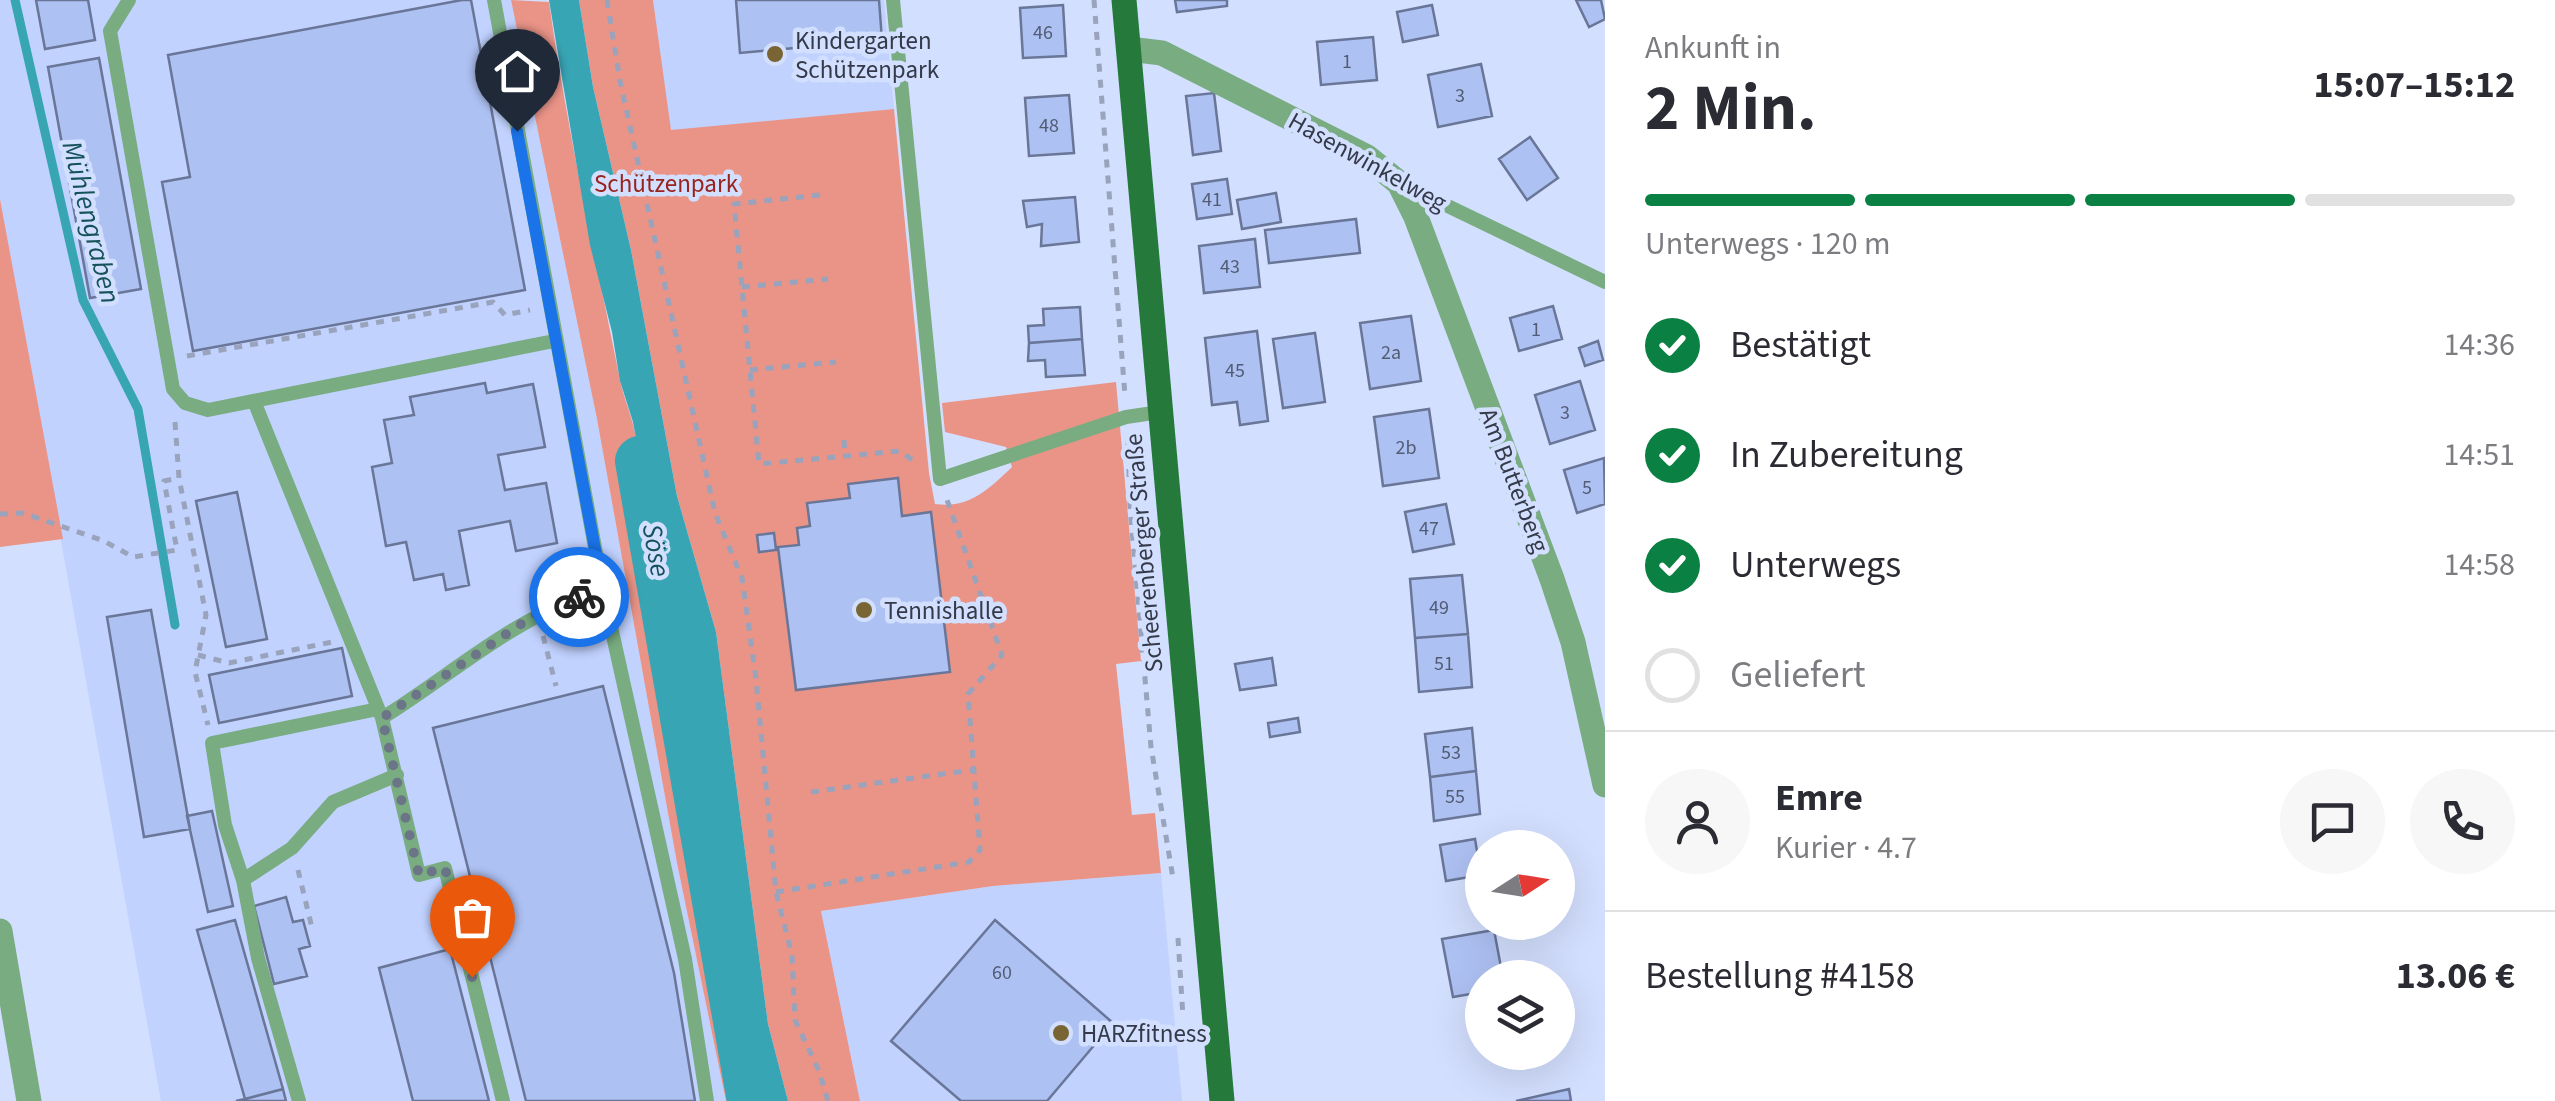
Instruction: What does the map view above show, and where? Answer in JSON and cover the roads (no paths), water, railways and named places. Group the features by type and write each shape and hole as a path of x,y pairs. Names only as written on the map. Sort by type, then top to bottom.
{"main road":[{"name":"Scheerenberger Straße","path":"1124,0 1222,1101"}],"street":[{"name":"Hasenwinkelweg","path":"1129,49 1162,54 1367,156 1399,182"},
{"name":"Am Butterberg","path":"1399,182 1552,579 1573,642 1605,785"},
{"path":"0,931 11,1055 29,1101"}],"lane":[{"path":"129,0 110,32 173,389 185,403 208,410 554,342"},
{"path":"494,0 603,592 685,959 706,1101"},
{"path":"893,0 940,479 1126,417 1160,412"},
{"name":"Hasenwinkelweg","path":"1399,182 1605,282"},
{"path":"254,401 380,713 419,875 445,868 503,1101"},
{"path":"300,1101 258,958 243,880 225,825 212,742 380,713 536,614 569,599 603,592"},
{"path":"243,880 292,848 333,802 396,776"}],"water":[{"path":"549,0 579,0 593,87 631,250 677,496 716,632 768,1024 788,1101 753,1101 633,422 590,245"}],"waterway":[{"name":"Mühlengraben","path":"15,0 83,300 138,409 175,625"},
{"name":"Söse","path":"640,461 752,1101"}],"place":[{"name":"Kindergarten Schützenpark","path":"775,54"},
{"name":"Tennishalle","path":"864,610"},
{"name":"HARZfitness","path":"1061,1033"}],"park label":[{"name":"Schützenpark","path":"666,183"}]}
